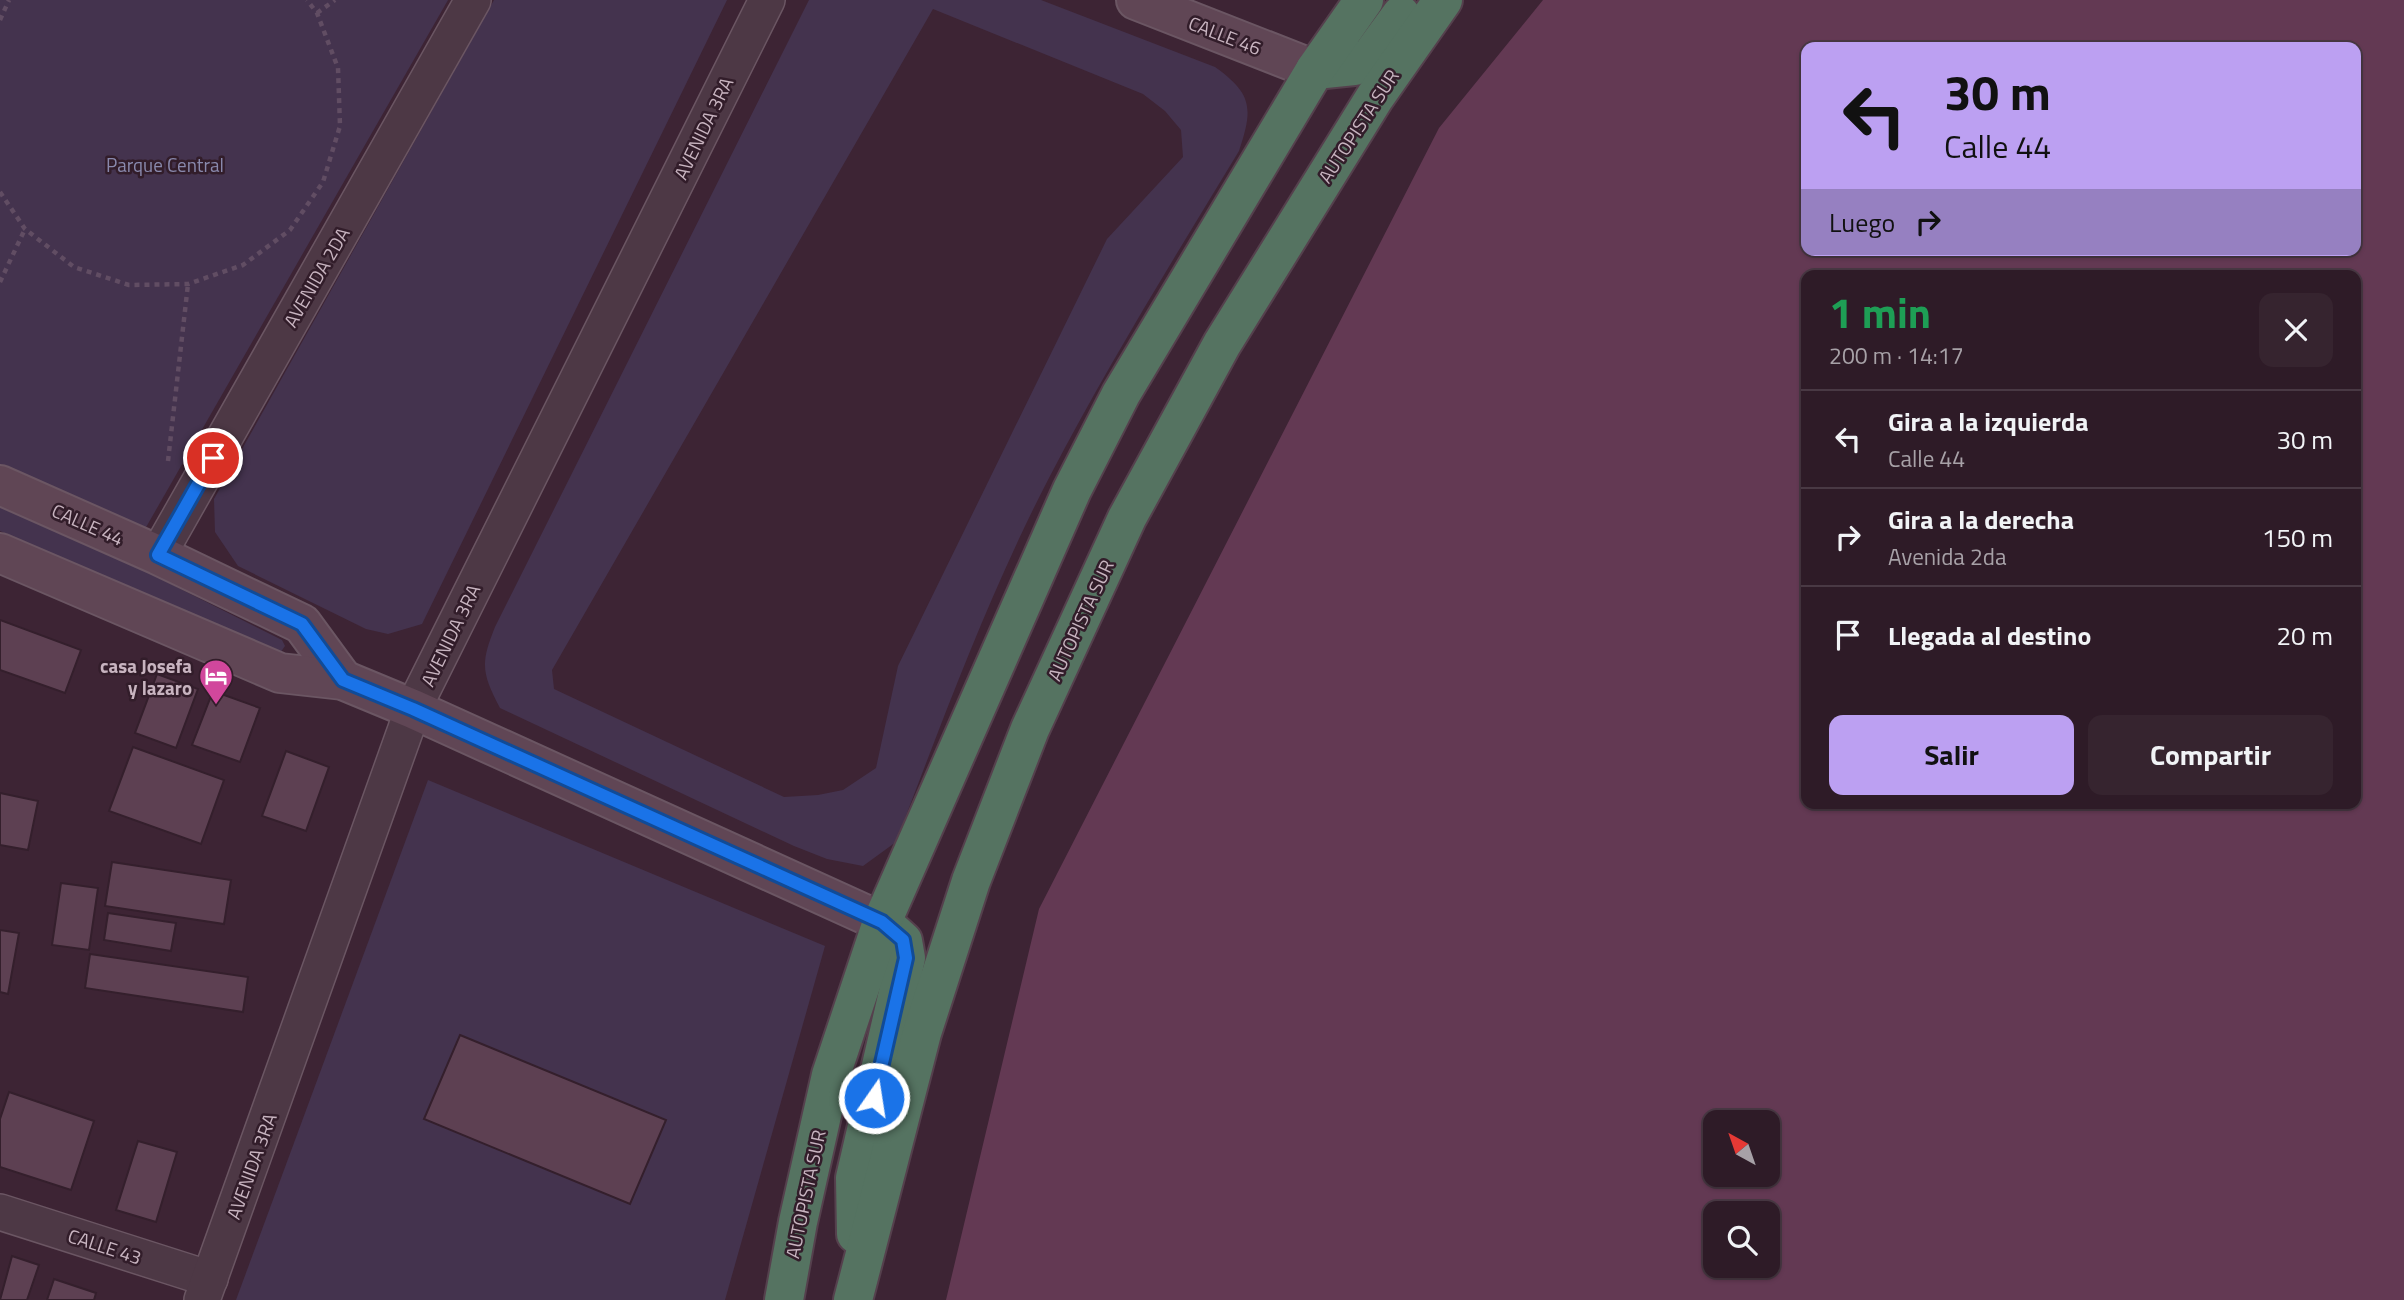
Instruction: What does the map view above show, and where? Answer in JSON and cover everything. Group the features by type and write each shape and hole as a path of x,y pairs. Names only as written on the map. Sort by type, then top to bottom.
{"highway":[{"name":"AUTOPISTA SUR","path":"784,1300 797,1222 831,1075 882,922 1078,478 1121,394 1315,71 1364,0"},
{"path":"1315,71 1354,66 1371,55 1412,0"},
{"name":"AUTOPISTA SUR","path":"855,1291 922,1033 971,881 1030,729 1127,518 1222,344 1374,97 1443,0"},
{"path":"855,1291 856,1178 906,958 903,940 882,922"}],"street":[{"name":"AVENIDA 2DA","path":"158,555 473,0"},
{"name":"AVENIDA 3RA","path":"206,1290 413,709 767,0"},
{"name":"CALLE 46","path":"1136,0 1315,71"},
{"name":"CALLE 44","path":"0,485 158,555 302,624 343,680"},
{"path":"0,553 280,673 343,680 413,709 882,922"},
{"name":"CALLE 43","path":"0,1212 206,1290"}],"path":[{"path":"0,20 9,0"},
{"path":"0,192 24,229 74,267 129,285 188,284 243,265 290,230 323,182 340,126 338,68 317,13 307,0"},
{"path":"317,13 335,0"},
{"path":"0,282 24,229"},
{"path":"167,474 188,284"}],"green space":[{"name":"Parque Central","path":"0,0 448,0 145,529 0,464"},
{"path":"494,0 727,0 422,624 388,634 366,629 238,566 215,532 214,499"},
{"path":"809,0 1041,0 1215,67 1243,94 1248,113 1239,151 1118,353 1028,520 968,657 896,842 863,866 827,859 794,846 500,708 485,668 487,650 495,627","holes":["933,9 1143,94 1165,111 1181,130 1183,157 1107,239 898,666 876,768 843,790 784,797 554,689 552,670"]},
{"path":"0,505 131,564 282,640 285,646 280,653 0,531"},
{"path":"428,780 825,946 725,1300 236,1300"}],"shaded area":[{"path":"1543,0 2404,0 2404,1300 946,1300 1039,909 1439,128"}],"building":[{"path":"0,620 81,650 65,693 0,670"},
{"path":"157,674 198,689 176,748 135,733"},
{"path":"213,691 260,708 240,762 192,745"},
{"path":"133,747 224,780 201,844 109,811"},
{"path":"286,751 329,767 306,831 262,816"},
{"path":"0,793 38,801 28,850 0,845"},
{"path":"112,862 231,880 224,924 105,906"},
{"path":"61,883 98,888 89,950 52,945"},
{"path":"108,913 176,923 171,951 104,940"},
{"path":"0,930 19,933 8,994 0,992"},
{"path":"90,954 248,977 243,1012 85,988"},
{"path":"460,1035 666,1120 630,1204 424,1119"},
{"path":"9,1092 94,1121 71,1190 0,1167 0,1119"},
{"path":"138,1141 177,1152 156,1222 116,1210"},
{"path":"12,1256 39,1265 27,1300 0,1300"},
{"path":"54,1279 96,1293 94,1300 47,1300"}],"place":[{"name":"casa Josefa y lazaro","path":"216,706"}],"route":[{"path":"213,458 158,555 302,624 343,680 413,709 882,922 903,940 906,958 874,1098"}]}
